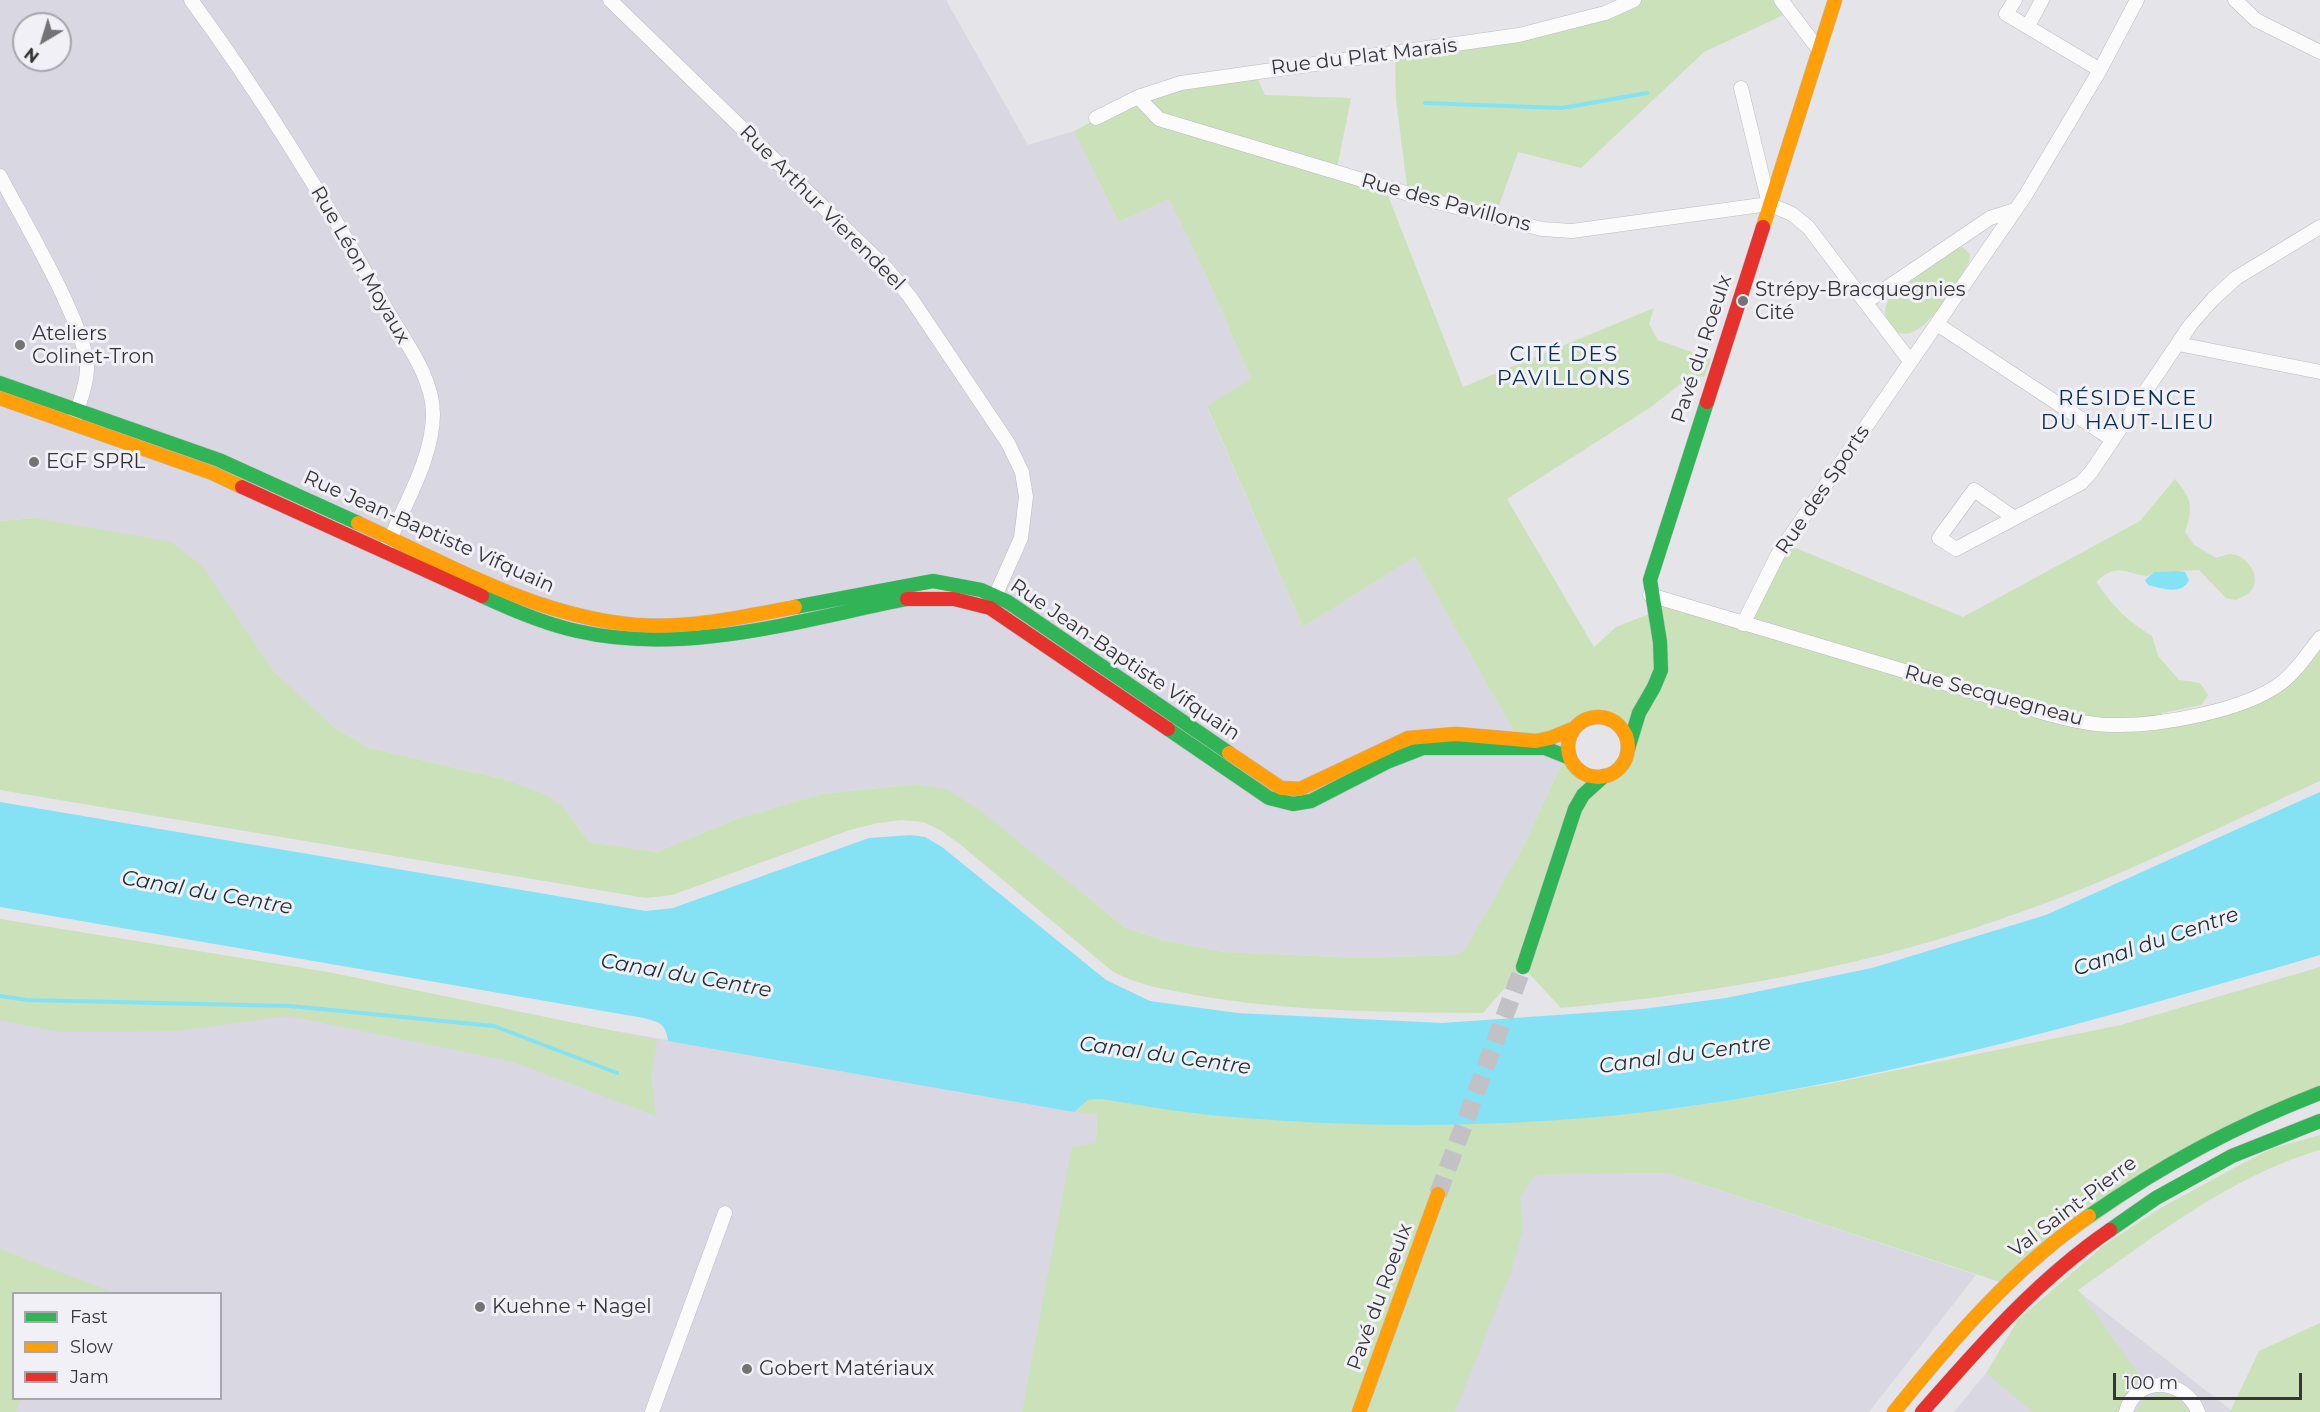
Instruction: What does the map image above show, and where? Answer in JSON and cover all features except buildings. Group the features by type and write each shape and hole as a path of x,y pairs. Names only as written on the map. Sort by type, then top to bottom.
{"street":[{"name":"Rue Léon Moyaux","path":"191,0 253,87 346,237 426,380 433,413 432,428 424,459 385,551"},
{"name":"Rue Arthur Vierendeel","path":"610,0 887,269 910,297 1008,443 1022,472 1026,496 1025,517 1021,538 992,601"},
{"name":"Rue du Plat Marais","path":"1096,118 1138,97 1182,83 1519,35 1605,13 1634,0"},
{"path":"1781,0 1818,50"},
{"name":"Pavé du Roeulx","path":"1628,749 1640,710 1652,694 1661,664 1659,637 1650,595 1650,580 1670,510 1834,0"},
{"path":"2015,0 2007,14 2100,70"},
{"path":"2028,26 2042,0"},
{"name":"Rue des Sports","path":"1743,624 1778,554 2015,210 2100,70 2138,0"},
{"path":"2235,0 2256,20 2320,52"},
{"path":"1741,88 1769,204 1792,214 1808,227 1910,361"},
{"name":"Rue des Pavillons","path":"1138,97 1159,118 1335,173 1542,229 1572,231 1769,204"},
{"path":"0,176 72,317 82,346 87,366 87,378 75,416"},
{"path":"1866,302 1990,218 2015,210"},
{"path":"2013,517 1974,490 1939,538 1956,549 2081,483 2201,311 2236,278 2320,226"},
{"path":"1937,324 2113,440"},
{"path":"2178,344 2320,372"},
{"name":"Rue Jean-Baptiste Vifquain","path":"0,383 212,473 508,608 577,630 639,639 728,636 918,597 992,601 1269,798 1281,802 1293,804 1311,801 1387,762 1423,748 1545,748 1572,762"},
{"name":"Rue Jean-Baptiste Vifquain","path":"0,398 75,416 219,460 526,600 589,618 637,625 723,622 904,585 933,581 961,584 992,601 1281,788 1300,789 1312,785 1411,736 1490,735 1534,741 1550,738 1573,729"},
{"name":"Rue Secquegneau","path":"1650,595 2045,713 2083,723 2112,725 2164,722 2252,700 2284,681 2320,638"},
{"path":"1575,809 1572,762 1568,744 1573,729 1584,720 1640,710"},
{"path":"1523,967 1575,809 1590,788 1619,769 1628,749 1622,729 1613,721 1603,717"},
{"path":"1572,762 1586,775 1604,777"},
{"name":"Val Saint-Pierre","path":"1894,1412 1982,1308 2067,1231 2121,1192 2186,1152 2228,1130 2320,1093"},
{"name":"Val Saint-Pierre","path":"1922,1412 1997,1326 2081,1250 2156,1198 2213,1167 2320,1121"},
{"name":"Pavé du Roeulx","path":"1359,1412 1438,1194"},
{"path":"652,1412 725,1213"},
{"path":"2126,1412 2135,1395 2145,1388 2158,1384 2171,1385 2182,1390 2192,1400 2198,1412"}],"shaded area":[{"path":"0,0 946,0 1028,145 1074,131 1119,222 1169,199 1207,277 1251,379 1207,407 1303,627 1415,557 1521,744 1569,737 1568,751 1521,851 1465,950 1455,955 1362,958 1224,952 1165,941 1124,927 982,813 948,791 918,784 822,794 739,818 657,852 589,842 563,807 503,779 369,748 332,726 302,701 275,673 245,630 35,518 0,521"},
{"path":"0,925 1097,1114 1096,1143 1535,1175 1667,1173 1976,1275 1869,1412 0,1412"},
{"path":"2078,1291 2231,1410 2230,1412 1954,1412 1986,1373"}],"green space":[{"path":"1634,0 1781,0 1790,12 1704,52 1581,168 1518,152 1495,217 1408,193 1396,100 1395,54 1458,46"},
{"path":"1254,71 1265,95 1351,98 1336,173 1387,193 1463,387 1654,308 1649,324 1658,340 1711,359 1704,377 1692,375 1651,407 1507,499 1594,647 1616,627 1652,613 1650,595 1743,624 1786,544 1963,617 2140,521 2175,479 2188,497 2190,509 2185,532 2194,545 2216,558 2230,554 2246,561 2255,578 2251,591 2236,600 2226,598 2199,570 2154,572 2147,576 2121,570 2110,572 2096,582 2121,612 2152,636 2158,656 2179,680 2200,683 2208,695 2201,705 2162,713 2164,722 2263,695 2320,638 2320,781 2097,883 2021,912 1909,948 1794,975 1736,985 1561,1008 1523,967 1483,1013 1339,1010 1267,1005 1195,995 1132,980 1112,971 961,845 940,830 923,822 902,820 850,830 672,895 646,898 0,790 0,521 35,518 171,542 203,567 275,673 332,726 369,748 503,779 546,795 563,807 589,842 657,852 739,818 822,794 918,784 948,790 982,812 1124,927 1165,941 1224,952 1362,958 1455,955 1465,950 1521,851 1568,751 1576,767 1587,775 1599,777 1612,773 1622,765 1627,754 1628,741 1615,722 1599,717 1521,744 1415,557 1303,627 1207,406 1251,379 1207,277 1169,199 1119,222 1074,131 1138,97"},
{"path":"1962,247 1970,254 1969,262 1935,314 1911,333 1900,333 1889,325 1885,312 1889,298 1954,248"},
{"path":"0,919 328,972 657,1040 651,1078 656,1116 514,1062 289,1016 176,1031 60,1032 0,1020"},
{"path":"2320,967 2320,1093 2228,1130 2006,1284 1667,1173 1535,1175 1520,1197 1523,1229 1511,1272 1455,1412 1022,1412 1072,1147 1096,1143 1097,1114 1074,1112 1088,1100 1101,1099 1199,1114 1430,1124 1539,1120 1681,1108 1823,1085 2121,1025"},
{"path":"2320,1135 2320,1150 2255,1175 2224,1192 2164,1229 2078,1290 2148,1387 2126,1412 2033,1412 1986,1373 2018,1320 2103,1246 2159,1209 2273,1148"},
{"path":"0,1249 111,1292 12,1292 12,1400 21,1400 16,1412 0,1412"},
{"path":"2320,1323 2320,1412 2230,1412 2259,1351"},
{"path":"2159,1393 2176,1396 2189,1412 2136,1412 2143,1401"}],"water":[{"path":"2154,572 2185,572 2189,580 2181,588 2165,589 2148,585 2145,580"},
{"name":"Canal du Centre","path":"2320,792 2320,955 2005,1043 1846,1079 1685,1107 1564,1120 1504,1123 1381,1125 1320,1123 1200,1114 1101,1099 1088,1100 1074,1112 668,1041 664,1027 644,1018 0,907 0,802 646,911 673,908 869,838 910,835 925,837 942,847 1106,980 1150,1001 1237,1013 1442,1023 1643,1009 1726,998 1872,968 2046,915"}],"waterway":[{"path":"1425,103 1562,108 1647,93"},
{"path":"0,996 27,1000 290,1006 494,1026 617,1073"}],"tunnel":[{"path":"1438,1194 1523,967"}],"traffic: fast":[{"path":"0,383 219,460 358,523"},
{"path":"1628,749 1639,713 1661,670 1660,642 1650,580 1707,402"},
{"path":"795,607 933,581 981,590 1008,602 1229,753"},
{"path":"482,596 529,616 577,631 618,638 660,640 743,632 907,599"},
{"path":"1168,729 1269,798 1293,804 1311,801 1387,762 1423,748 1545,748 1570,758"},
{"path":"1523,967 1575,809 1583,795 1604,776"},
{"path":"2089,1216 2145,1179 2201,1147 2320,1093"},
{"path":"2110,1230 2156,1198 2232,1156 2320,1121"}],"traffic: slow":[{"path":"1763,227 1835,0"},
{"path":"0,398 212,473 242,487"},
{"path":"358,523 493,586 528,600 599,620 636,625 676,625 716,621 795,607"},
{"path":"1598,717 1610,719 1623,730 1628,747 1626,759 1615,772 1598,777 1586,775 1573,764 1568,747 1570,735 1581,722 1598,717"},
{"path":"1229,753 1281,788 1300,789 1408,738 1456,734 1536,741 1573,729"},
{"path":"1359,1412 1438,1194"},
{"path":"1894,1412 1938,1358 2009,1282 2089,1216"}],"traffic: jam":[{"path":"1707,402 1763,227"},
{"path":"242,487 482,596"},
{"path":"907,599 954,599 990,608 1168,729"},
{"path":"1922,1412 2010,1315 2058,1270 2110,1230"}],"place":[{"name":"Strépy-Bracquegnies Cité","path":"1743,301"},
{"name":"Ateliers Colinet-Tron","path":"20,345"},
{"name":"EGF SPRL","path":"34,462"},
{"name":"Kuehne + Nagel","path":"480,1307"},
{"name":"Gobert Matériaux","path":"747,1369"}],"district":[{"name":"CITÉ DES PAVILLONS","path":"1564,367"},
{"name":"RÉSIDENCE DU HAUT-LIEU","path":"2128,411"}]}
